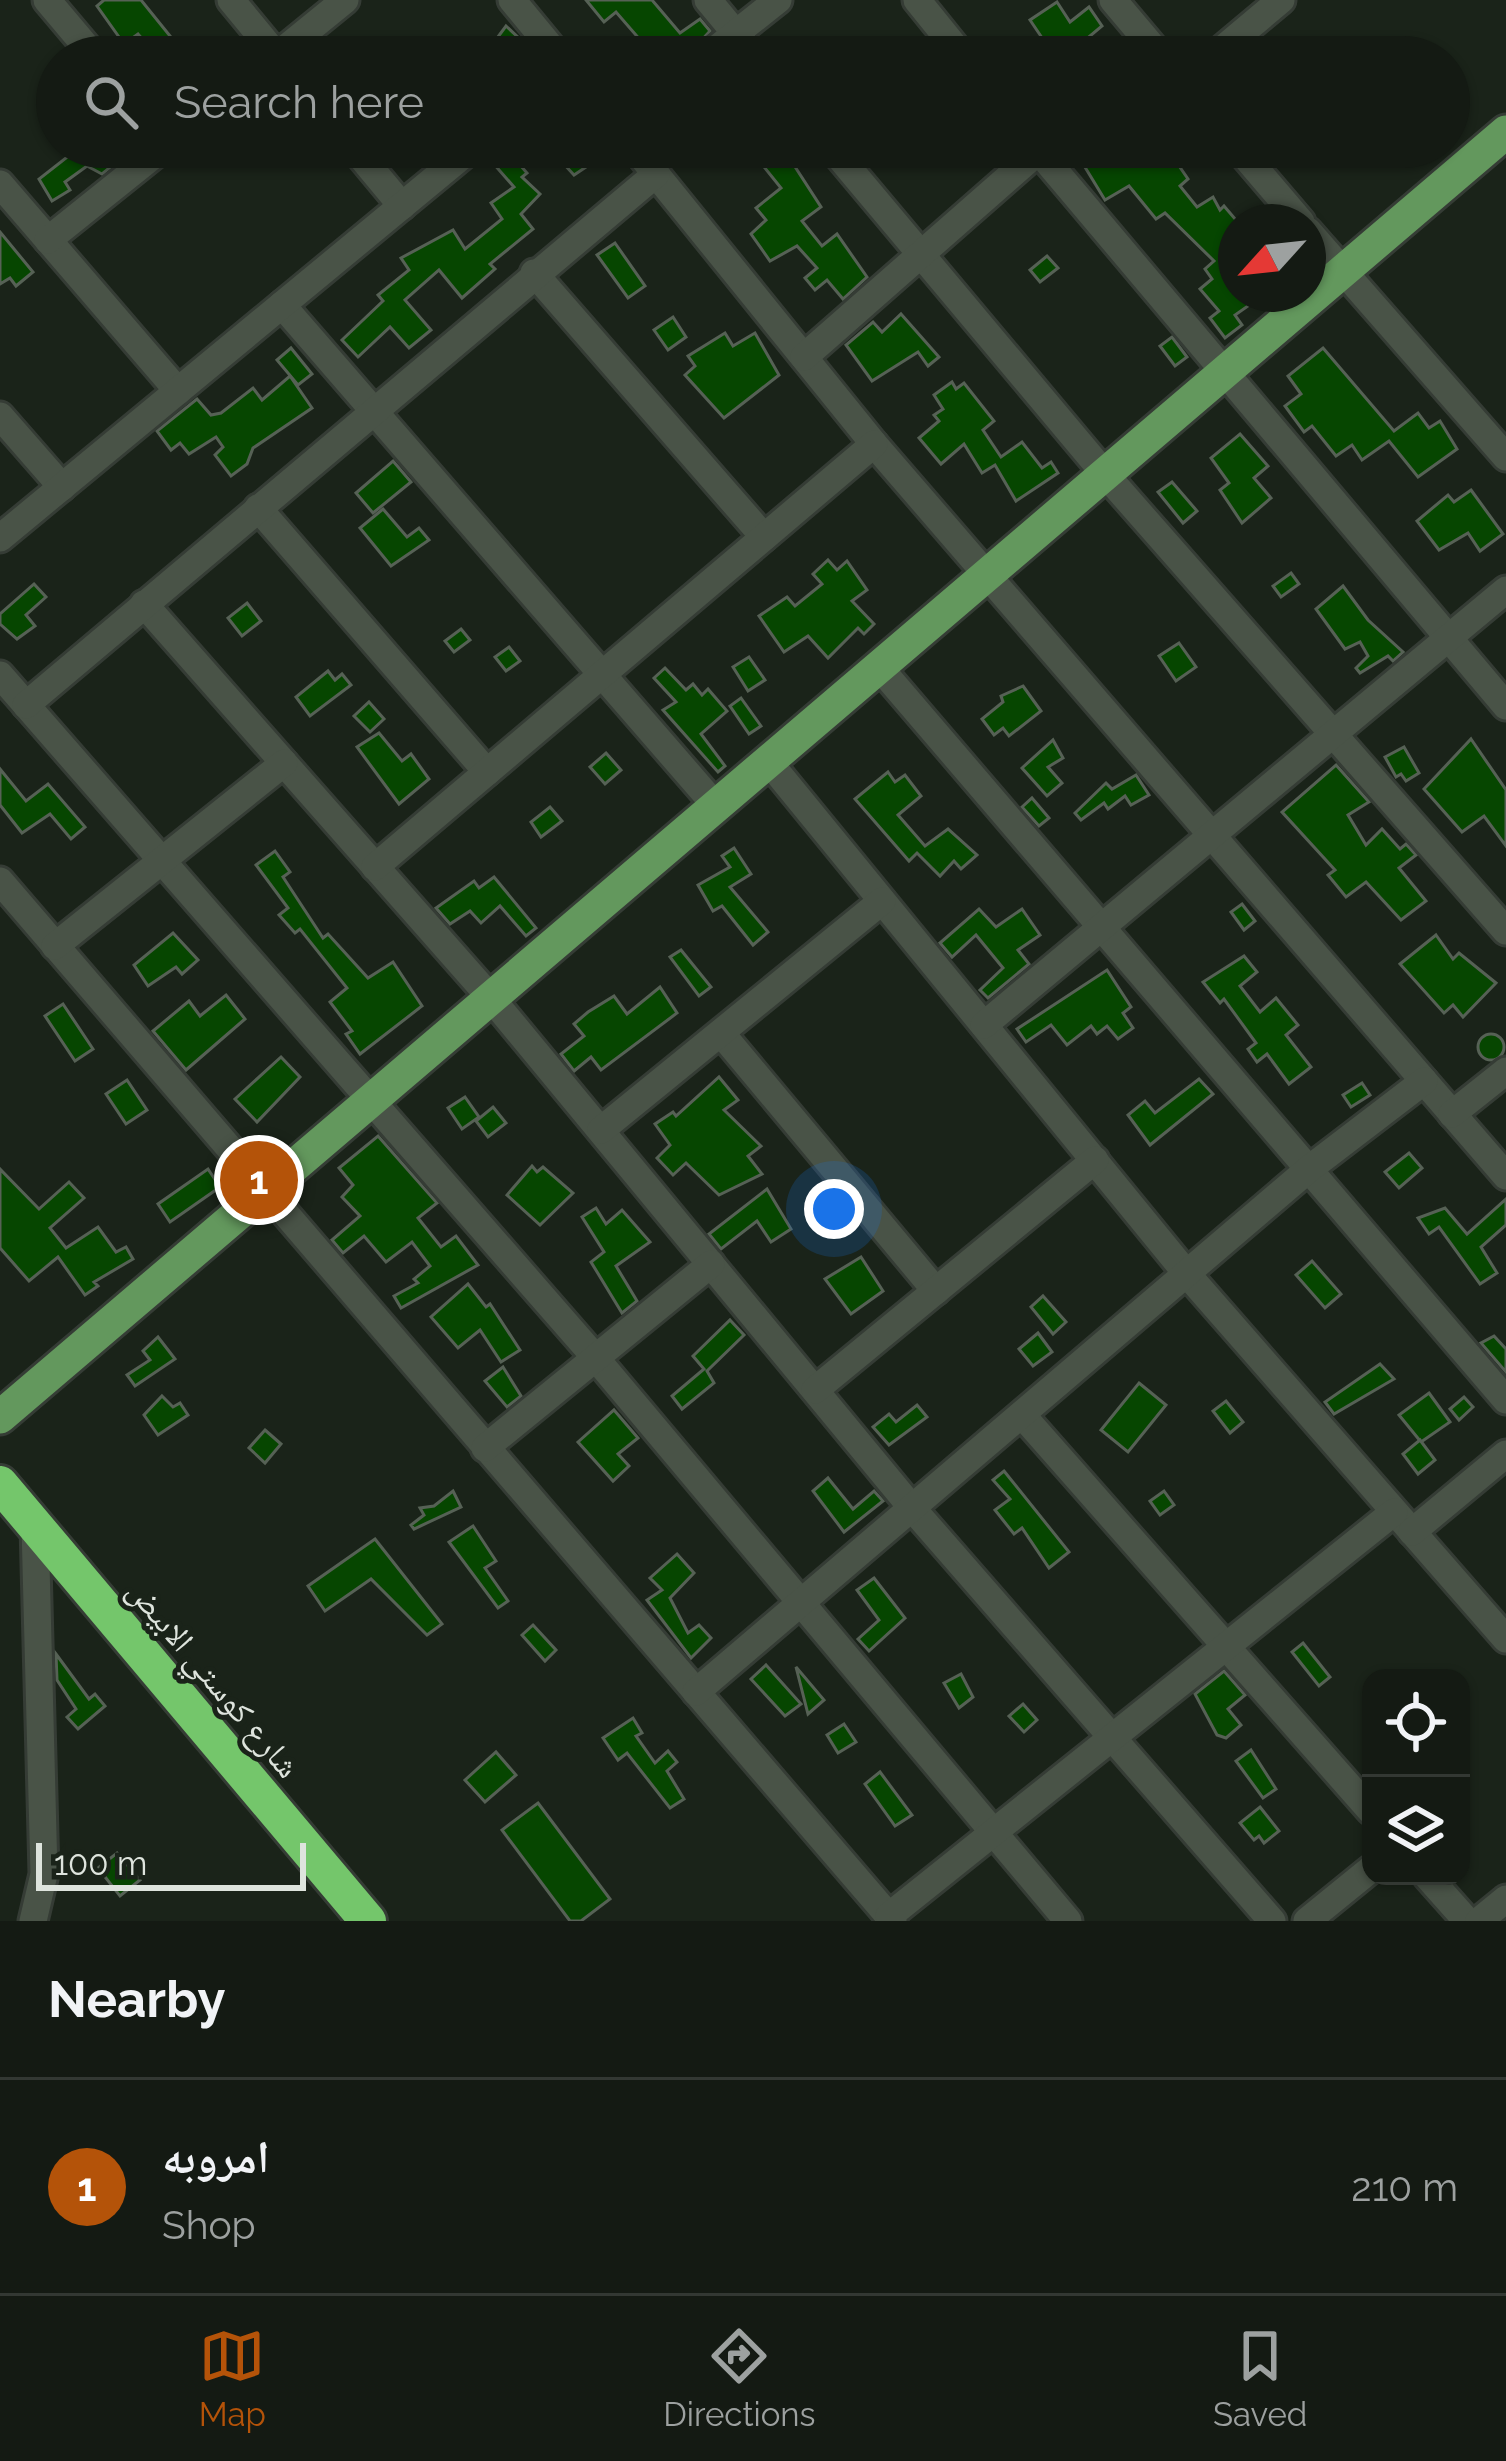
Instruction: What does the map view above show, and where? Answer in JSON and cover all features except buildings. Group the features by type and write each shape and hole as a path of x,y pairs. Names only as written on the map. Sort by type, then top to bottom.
{"highway":[{"name":"شارع كوستي الابيض","path":"0,1484 368,1921"}],"main road":[{"path":"1470,163 1506,132"},
{"path":"0,1417 1464,168"}],"street":[{"path":"47,0 77,36"},
{"path":"231,0 261,36"},
{"path":"301,36 345,0"},
{"path":"512,0 542,36"},
{"path":"708,0 736,34"},
{"path":"733,36 778,0"},
{"path":"917,0 946,36"},
{"path":"1113,0 1140,36"},
{"path":"1238,36 1281,0"},
{"path":"48,240 138,168"},
{"path":"370,168 402,206"},
{"path":"0,538 448,168"},
{"path":"651,168 874,443 1506,1176"},
{"path":"848,168 1105,474 1506,932"},
{"path":"804,357 1017,168"},
{"path":"1056,168 1506,706"},
{"path":"1255,168 1286,204"},
{"path":"26,705 656,174"},
{"path":"0,184 178,391"},
{"path":"1326,253 1506,457"},
{"path":"534,273 764,537"},
{"path":"282,304 716,806"},
{"path":"0,416 62,487"},
{"path":"375,867 874,443"},
{"path":"258,508 487,772"},
{"path":"984,1025 1506,590"},
{"path":"144,604 491,998 913,1508 1272,1921"},
{"path":"879,667 1506,1400"},
{"path":"0,675 594,1356 798,1605 1068,1921"},
{"path":"769,761 1187,1274 1506,1639"},
{"path":"55,946 284,763"},
{"path":"0,881 891,1919 1228,1647 1506,1454"},
{"path":"601,1130 882,901"},
{"path":"721,1033 936,1291"},
{"path":"1452,1114 1506,1071"},
{"path":"696,1692 1309,1169 1424,1081"},
{"path":"815,1390 1094,1160"},
{"path":"485,1448 711,1264"},
{"path":"1022,1414 1362,1801"},
{"path":"33,1921 44,1874 35,1526"},
{"path":"1307,1921 1362,1876"},
{"path":"1435,1885 1467,1921"},
{"path":"1479,1921 1506,1899"}],"place":[{"name":"امروبه","path":"259,1180"}]}
